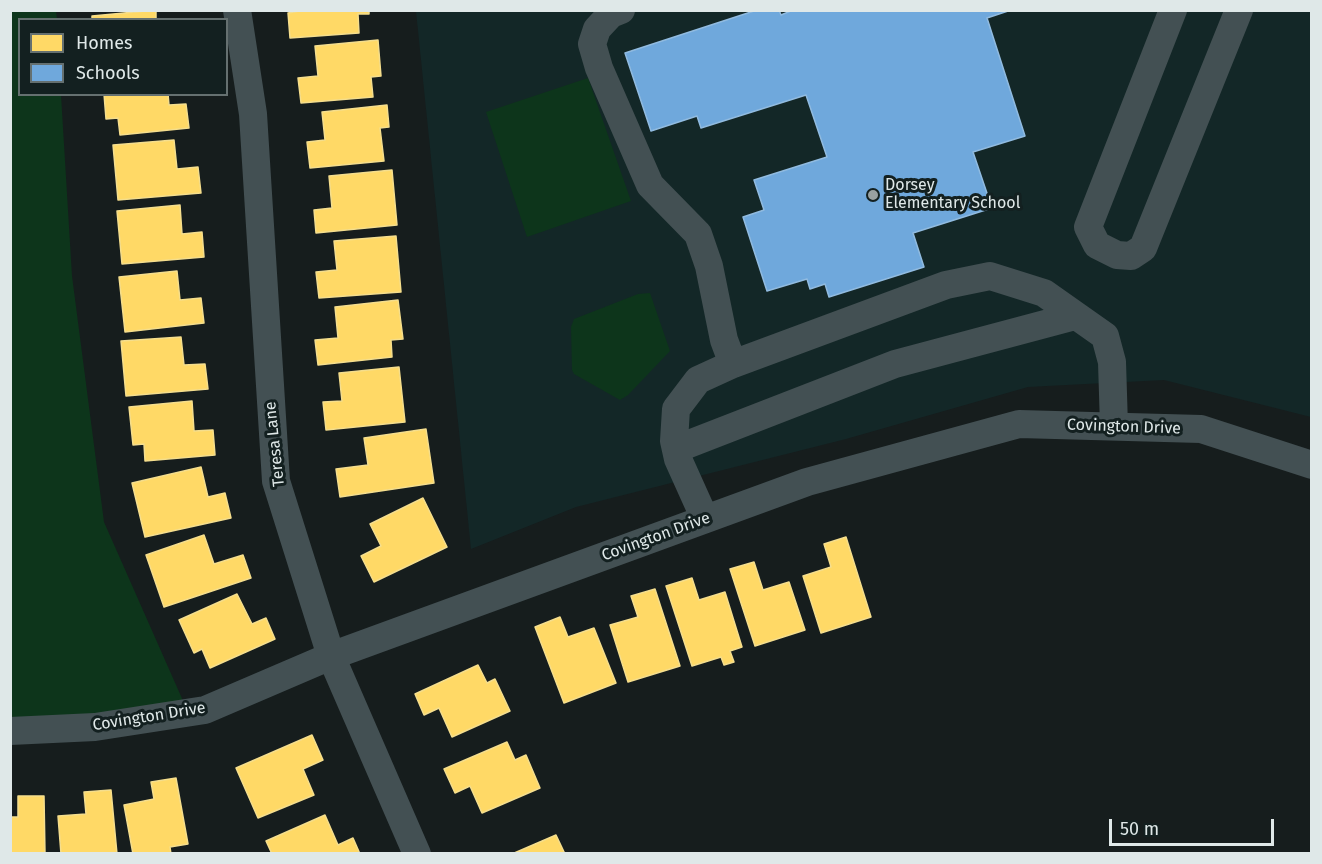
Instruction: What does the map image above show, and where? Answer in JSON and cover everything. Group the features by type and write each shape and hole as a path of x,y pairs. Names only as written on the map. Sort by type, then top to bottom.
{"street":[{"name":"Teresa Lane","path":"237,10 253,114 276,481 331,656 417,854"},
{"path":"621,10 611,14 597,28 592,44 599,68 650,185 698,234 709,266 724,340 733,364"},
{"path":"1173,10 1088,227 1097,245 1117,255 1131,256 1143,248 1239,10"},
{"path":"705,519 678,459 674,441 676,408 698,380 733,364 946,285 990,276 1044,293 1105,336 1112,362 1114,426"},
{"path":"676,449 895,364 1075,316"},
{"name":"Covington Drive","path":"10,731 95,727 205,710 331,656 807,482 1019,424 1201,429 1311,465"}],"shaded area":[{"name":"Dorsey Elementary School","path":"416,11 1311,11 1311,417 1164,380 1028,387 846,439 576,507 471,549"}],"green space":[{"path":"11,11 56,11 57,18 18,18 18,96 61,96 72,276 104,522 184,703 11,726"},
{"path":"588,78 631,201 527,237 486,112"},
{"path":"650,293 670,351 628,395 620,400 574,374 571,327 574,319 638,294"}],"building: Homes":[{"path":"156,10 156,18 92,18 92,16"},
{"path":"305,10 369,10 369,14 358,14 359,33 290,38 288,13"},
{"path":"378,40 381,76 371,77 373,97 301,103 298,78 318,76 315,46"},
{"path":"104,96 168,96 169,105 186,104 189,128 120,135 118,118 106,119"},
{"path":"387,105 389,127 380,128 384,161 310,168 307,142 325,140 322,112"},
{"path":"174,140 177,169 198,167 201,193 118,200 113,145"},
{"path":"392,170 397,225 316,233 314,210 332,208 329,176"},
{"path":"180,205 182,234 202,232 204,257 122,264 117,211"},
{"path":"396,236 401,292 319,298 316,272 337,270 334,241"},
{"path":"177,271 180,300 201,298 204,323 125,332 119,277"},
{"path":"398,300 403,339 391,340 392,357 318,365 315,340 338,338 335,307"},
{"path":"181,337 184,365 205,364 208,389 126,396 121,341"},
{"path":"399,367 405,422 326,430 323,402 342,401 339,373"},
{"path":"192,401 194,431 213,430 215,455 145,461 144,444 133,445 129,407"},
{"path":"426,429 434,483 340,497 336,469 368,465 364,438"},
{"path":"201,467 208,497 225,493 231,518 145,537 132,483"},
{"path":"423,498 447,547 374,582 361,556 381,546 370,524"},
{"path":"204,535 214,564 243,555 251,578 164,607 146,555"},
{"path":"846,537 871,617 821,633 803,576 831,567 824,544"},
{"path":"754,562 763,590 789,582 805,630 755,646 730,569"},
{"path":"692,578 699,600 725,592 742,647 730,651 734,662 724,665 721,657 692,666 666,586"},
{"path":"655,589 680,666 628,682 610,625 638,617 631,596"},
{"path":"237,594 252,624 266,618 275,639 210,668 202,649 194,653 179,620"},
{"path":"560,617 568,637 594,628 616,683 564,703 535,627"},
{"path":"478,665 487,683 495,679 510,711 452,737 439,708 424,715 415,694"},
{"path":"312,735 323,760 303,769 314,795 258,818 236,768"},
{"path":"507,742 515,760 526,755 540,788 482,813 470,786 455,793 444,769"},
{"path":"176,778 188,844 170,847 171,854 133,854 124,805 154,799 151,782"},
{"path":"111,790 117,854 61,854 58,816 86,814 84,792"},
{"path":"18,796 44,796 45,854 10,854 10,817 18,817"},
{"path":"325,815 338,845 353,838 360,854 272,854 266,841"},
{"path":"556,835 565,854 512,854"}],"building: Schools":[{"name":"Dorsey Elementary School","path":"757,10 779,10 781,15 793,10 1011,10 987,18 1025,136 973,152 992,208 913,233 924,267 829,297 825,284 810,289 807,279 767,291 743,217 764,210 754,180 827,157 806,95 701,128 697,116 651,131 625,53"}],"place":[{"name":"Dorsey Elementary School","path":"873,195"}]}
